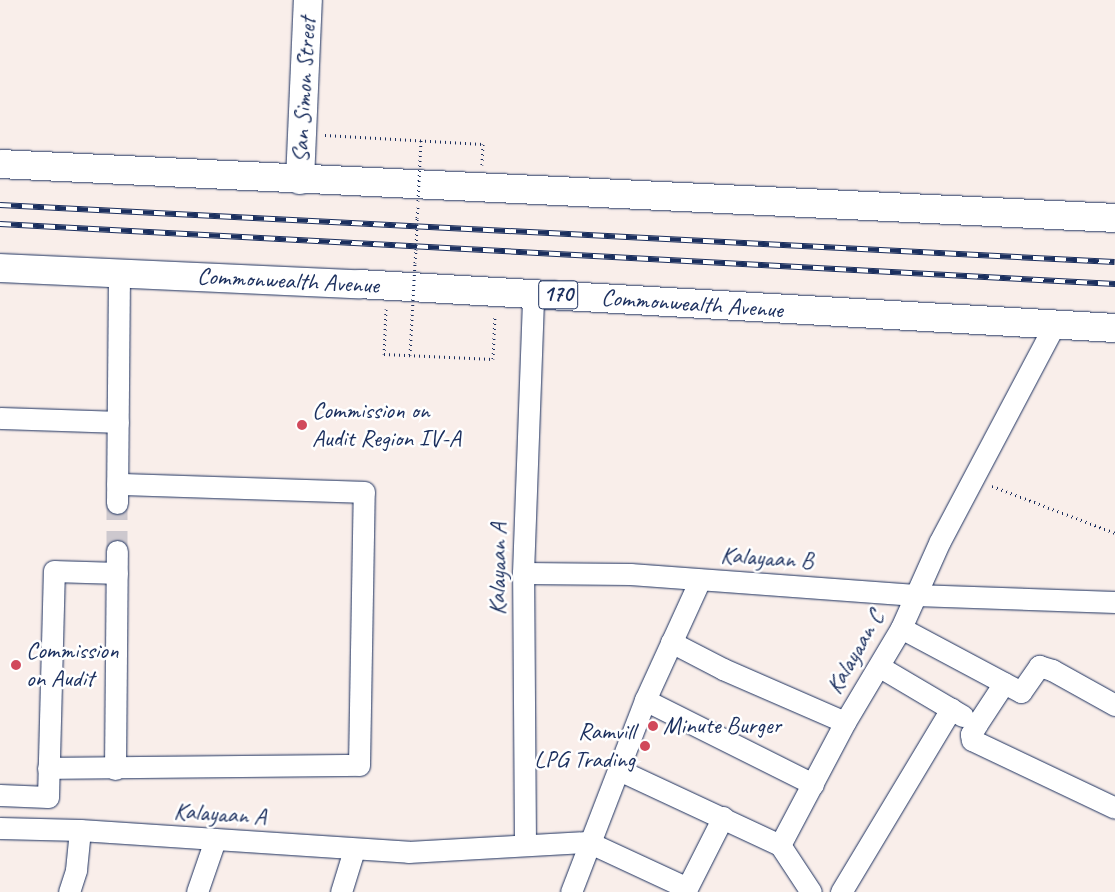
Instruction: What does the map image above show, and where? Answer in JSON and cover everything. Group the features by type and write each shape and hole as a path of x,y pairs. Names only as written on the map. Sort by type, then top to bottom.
{"main road":[{"name":"San Simon Street","path":"300,180 308,0"},
{"path":"0,164 1115,218"},
{"name":"Commonwealth Avenue","path":"0,268 387,286 1115,328"}],"street":[{"path":"48,768 115,769 359,765 364,492 117,494 119,273"},
{"name":"Kalayaan A","path":"525,845 523,573 533,294"},
{"name":"Kalayaan C","path":"780,845 845,722 880,667 901,628 974,478 1055,324"},
{"path":"0,418 118,422"},
{"path":"115,769 117,551"},
{"path":"0,795 48,797 54,571 117,572"},
{"path":"523,573 630,574 700,580"},
{"name":"Kalayaan B","path":"571,892 588,842 619,770 645,700 700,580 915,596 1115,602"},
{"path":"901,628 1021,692 1039,666 1052,670 1115,705"},
{"path":"671,642 723,669 845,722"},
{"path":"880,667 976,724"},
{"path":"1004,683 971,734 977,745 1115,808"},
{"path":"645,700 812,784"},
{"path":"841,892 951,709"},
{"path":"619,770 780,845 811,892"},
{"path":"588,842 686,890 723,817"},
{"name":"Kalayaan A","path":"0,828 80,830 354,850 408,852 588,842"},
{"path":"69,892 76,870 80,830"},
{"path":"197,892 215,840"},
{"path":"341,892 354,850"}],"path":[{"path":"302,134 483,144"},
{"path":"418,201 421,140"},
{"path":"410,355 417,218"},
{"path":"387,286 384,354 493,359 496,292"},
{"path":"974,478 1115,533"}],"tunnel":[{"path":"117,503 117,551"}],"railway":[{"path":"0,205 1115,262"},
{"path":"0,224 1115,284"}],"place":[{"name":"Commission on Audit Region IV-A","path":"302,425"},
{"name":"Commission on Audit","path":"16,665"},
{"name":"Minute Burger","path":"653,726"},
{"name":"Ramvill LPG Trading","path":"645,746"}]}
